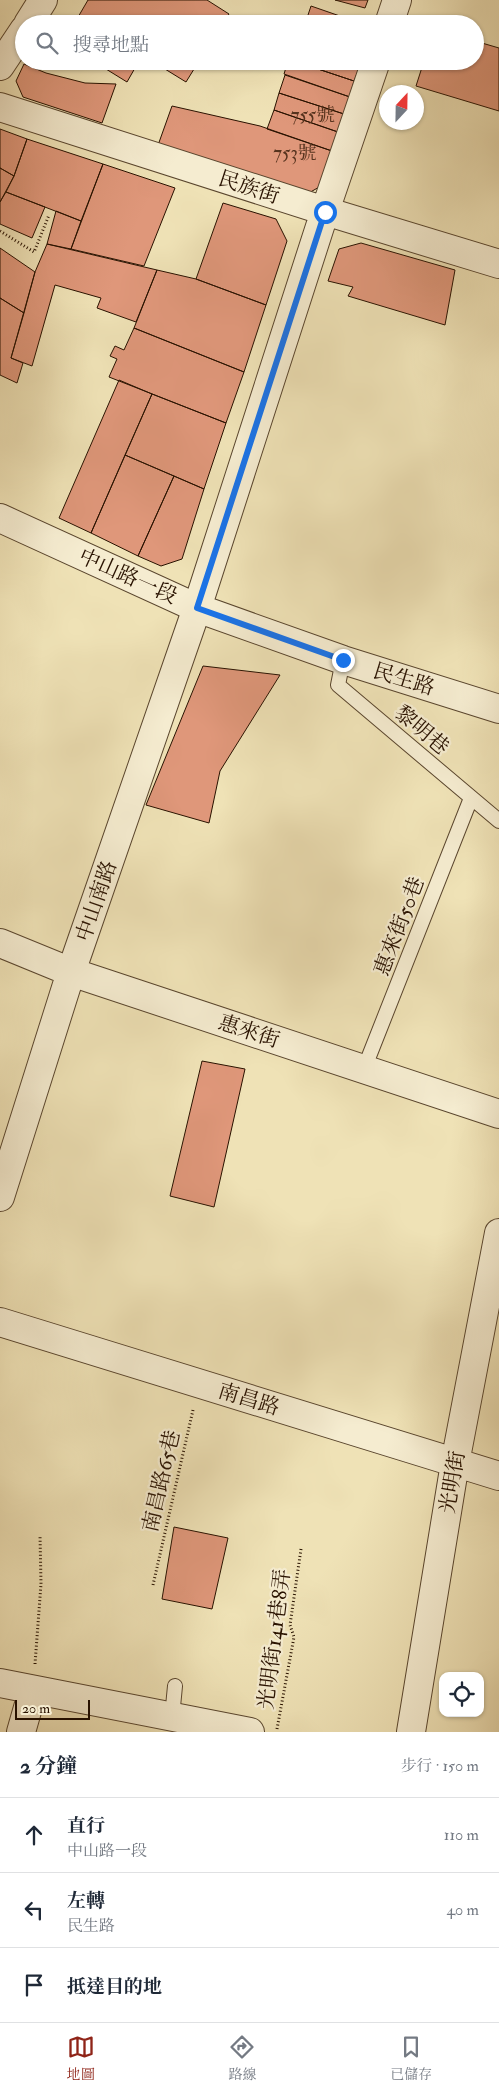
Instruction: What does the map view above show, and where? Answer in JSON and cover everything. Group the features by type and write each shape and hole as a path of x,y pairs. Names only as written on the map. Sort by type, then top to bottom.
{"street":[{"path":"34,15 43,0"},
{"path":"392,15 397,0"},
{"path":"0,66 15,44"},
{"name":"中山路一段","path":"0,518 197,608 373,70"},
{"name":"民族街","path":"0,107 325,212 499,264"},
{"name":"民生路","path":"197,608 343,660 499,709"},
{"name":"中山南路","path":"0,1197 71,972 197,608"},
{"name":"惠來街","path":"0,943 71,972 499,1114"},
{"name":"光明街","path":"411,1732 454,1463 499,1234"},
{"name":"南昌路","path":"0,1322 499,1476"},
{"path":"0,1683 187,1723 250,1732"},
{"path":"21,1732 33,1690"}],"lane":[{"name":"黎明巷","path":"343,660 338,685 499,821"},
{"name":"惠來街50巷","path":"364,1069 471,798"},
{"path":"176,1686 187,1723"}],"path":[{"path":"0,231 34,252 49,215"},
{"name":"南昌路65巷","path":"153,1585 199,1384"},
{"path":"33,1690 41,1584 40,1535"},
{"name":"光明街141巷8弄","path":"276,1732 294,1637 290,1625 301,1549"}],"building":[{"path":"88,0 207,0 229,14 228,15 79,15"},
{"path":"335,0 368,0 365,8"},
{"path":"311,6 337,15 308,15"},
{"path":"484,44 499,48 499,111 424,88 424,85 416,85 421,70 484,70"},
{"path":"21,70 39,70 85,83 116,84 102,123 23,97 16,81"},
{"path":"108,70 134,70 127,82"},
{"path":"167,70 193,70 186,82"},
{"path":"285,70 321,70 354,81 350,97 284,74"},
{"path":"321,70 358,70 354,81"},
{"path":"285,75 350,97 344,114 279,93"},
{"path":"279,93 344,114 338,132 274,110"},
{"path":"172,106 260,126 332,151 321,186 300,198 157,148"},
{"path":"274,110 338,132 332,151 267,129"},
{"path":"0,129 27,139 14,176 0,168"},
{"path":"27,139 103,164 81,221 6,192 14,176"},
{"path":"103,164 175,188 144,266 71,249"},
{"path":"0,168 14,176 0,202"},
{"path":"6,192 45,207 32,238 0,224 0,202"},
{"path":"223,203 276,219 287,241 266,305 196,279"},
{"path":"56,211 81,221 71,249 47,244"},
{"path":"361,243 455,270 445,325 348,296 353,287 328,281 339,249"},
{"path":"47,244 157,270 136,322 97,308 101,298 55,285 32,366 11,358 35,272"},
{"path":"0,248 35,272 24,313 0,298"},
{"path":"157,270 196,279 266,305 244,372 134,328"},
{"path":"0,298 24,313 11,358 23,363 17,383 0,375"},
{"path":"134,328 244,372 226,423 109,377 117,359 110,356 115,346 124,350"},
{"path":"119,380 152,394 91,533 59,518"},
{"path":"152,394 226,423 204,489 125,455"},
{"path":"125,455 174,476 138,556 91,533"},
{"path":"174,476 204,489 182,559 161,566 138,556"},
{"path":"203,666 280,675 220,771 209,823 146,805"},
{"path":"202,1061 245,1069 214,1207 170,1196"},
{"path":"174,1527 228,1538 212,1609 162,1599"}],"route":[{"path":"325,212 197,608 343,660"}]}
